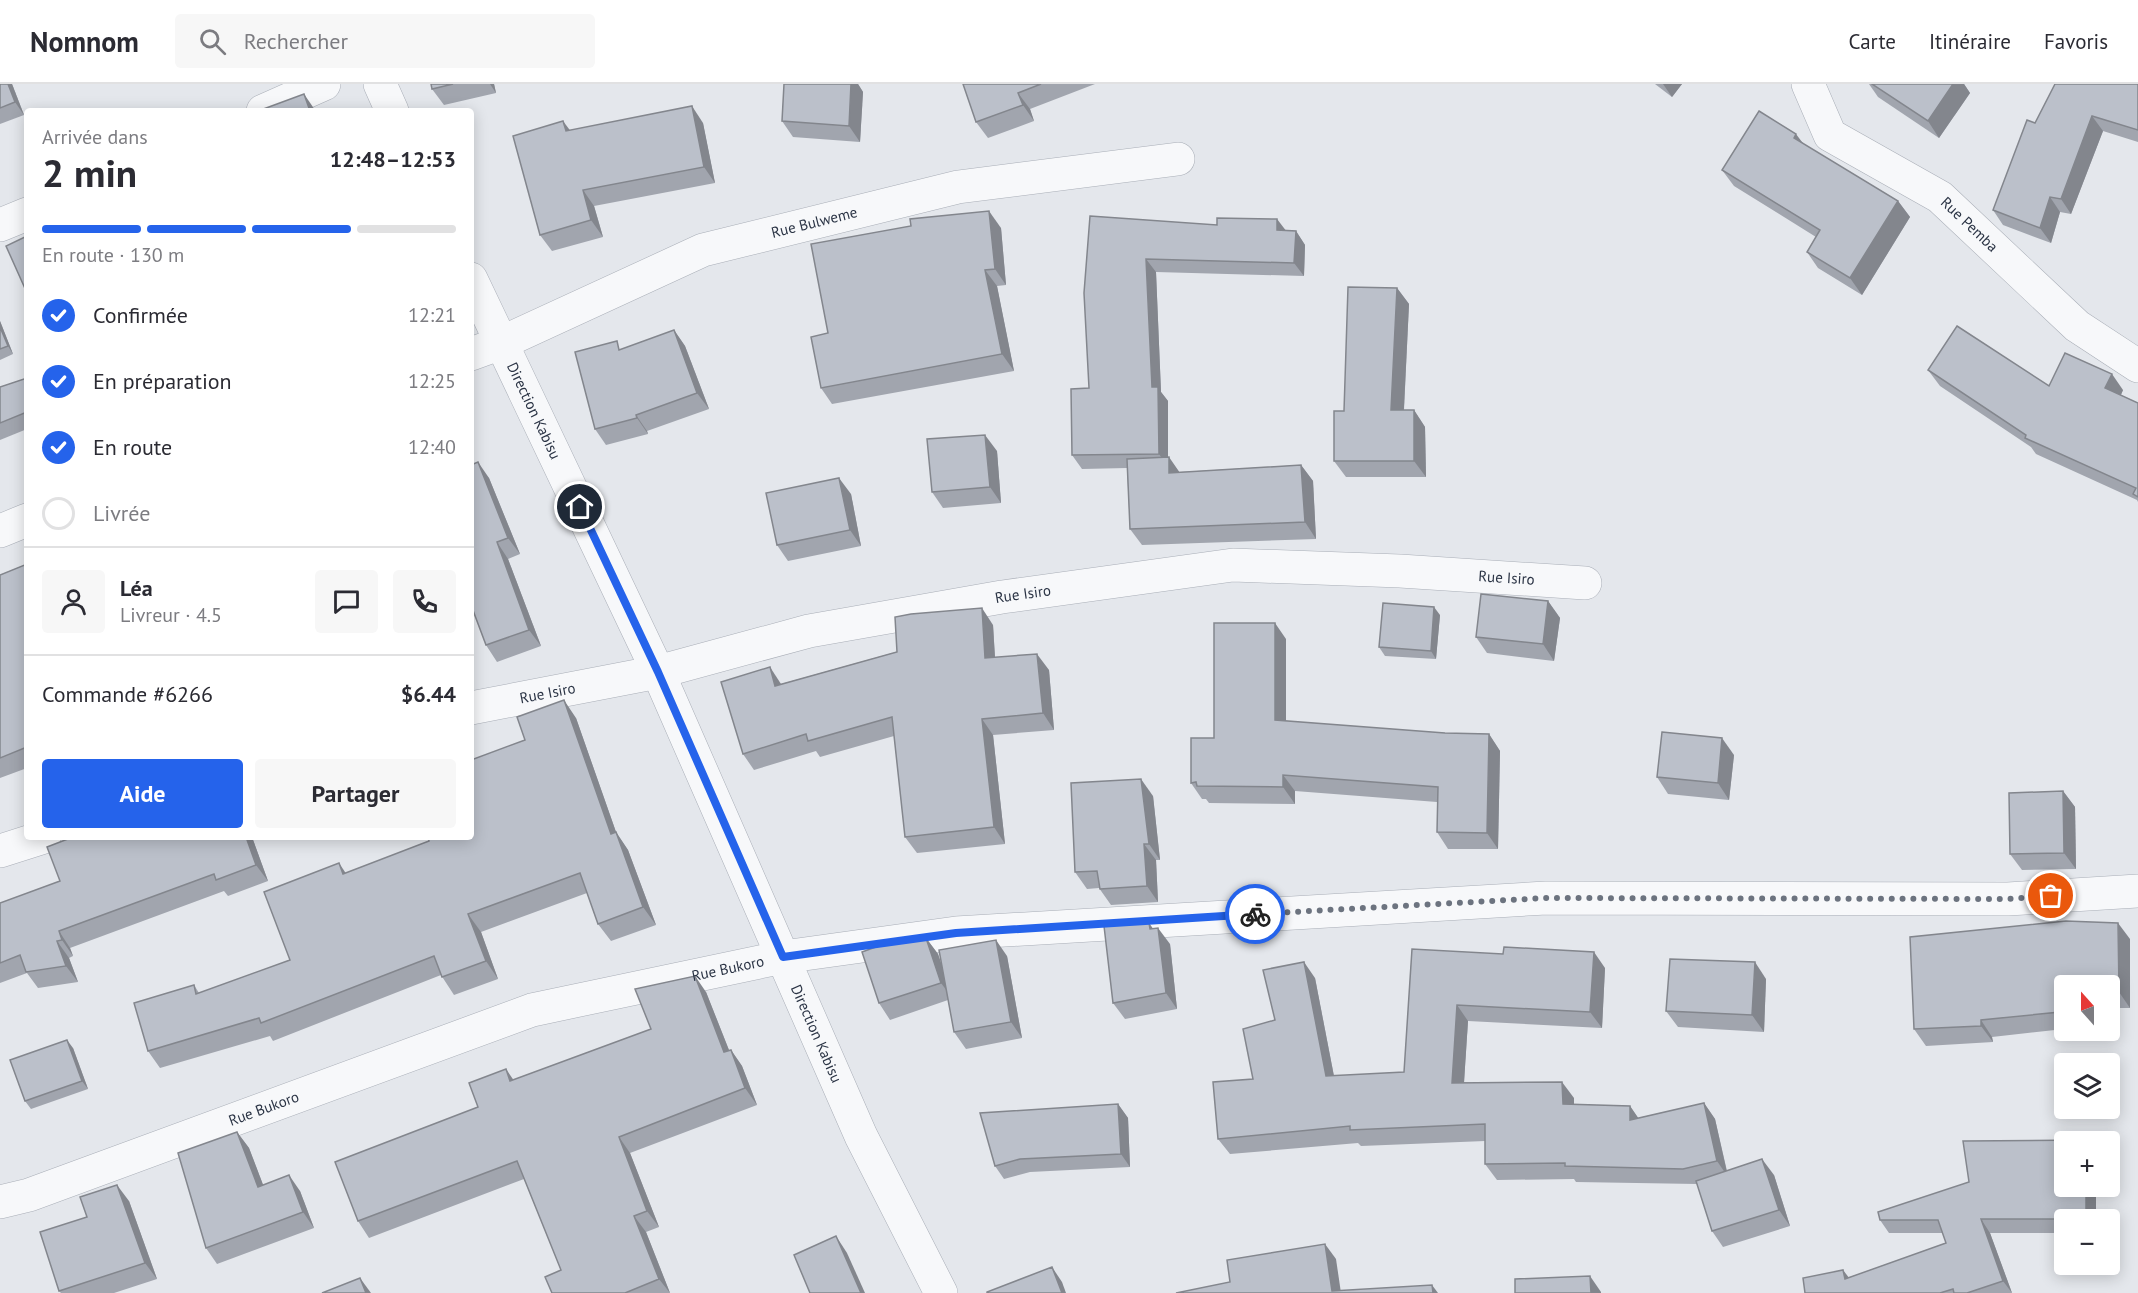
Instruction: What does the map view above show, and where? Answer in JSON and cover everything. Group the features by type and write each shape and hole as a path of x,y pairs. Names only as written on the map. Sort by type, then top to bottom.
{"street":[{"path":"269,108 324,84"},
{"path":"380,84 391,108"},
{"name":"Rue Pemba","path":"1808,84 1830,135 1940,197 2077,326 2138,366"},
{"name":"Rue Bulweme","path":"486,349 703,250 958,187 1178,159"},
{"path":"0,225 24,215"},
{"name":"Direction Kabisu","path":"474,293 486,349 658,672 861,1136 941,1293"},
{"path":"0,531 24,521"},
{"name":"Rue Isiro","path":"474,707 658,672 820,629 1002,597 1233,565 1400,571 1585,583"},
{"path":"0,851 35,840"},
{"name":"Rue Bukoro","path":"0,1202 29,1195 532,1010 783,957 956,933 1546,898 2008,899 2138,891"}],"building":[{"path":"0,84 8,84 15,102 0,108"},
{"path":"431,84 453,84 432,89"},
{"path":"784,84 851,84 849,126 782,121"},
{"path":"963,84 1041,84 1018,93 1023,105 976,122"},
{"path":"1872,84 1953,84 1928,121"},
{"path":"2055,84 2138,84 2138,130 2092,116 2061,199 2050,197 2040,228 1993,210 2027,120 2035,123"},
{"path":"304,94 309,108 266,108"},
{"path":"692,106 704,167 583,190 591,220 540,235 513,136 563,121 566,131"},
{"path":"1759,111 1796,134 1794,138 1898,201 1850,278 1807,252 1820,230 1722,170"},
{"path":"989,211 995,269 985,270 1002,354 821,388 811,337 828,333 811,244 911,226 910,219"},
{"path":"1090,216 1217,225 1217,218 1277,219 1277,230 1296,231 1294,263 1146,259 1152,387 1158,387 1159,454 1072,455 1071,389 1089,388 1084,293"},
{"path":"24,237 24,286 6,246"},
{"path":"1348,287 1397,288 1391,410 1414,410 1414,461 1334,461 1334,411 1344,411"},
{"path":"1957,326 2049,386 2065,353 2112,374 2105,388 2138,403 2138,497 2133,494 2136,488 2025,438 2026,435 1928,370"},
{"path":"0,327 8,346 0,349"},
{"path":"674,330 697,393 636,415 637,418 595,429 575,352 617,341 619,350"},
{"path":"24,379 24,413 0,423 0,387"},
{"path":"985,435 990,487 932,492 927,439"},
{"path":"1169,457 1169,473 1301,465 1305,522 1130,529 1127,459"},
{"path":"478,462 508,538 497,542 529,630 486,645 474,613 474,464"},
{"path":"839,478 850,530 777,545 766,493"},
{"path":"24,565 24,748 0,758 0,575"},
{"path":"1481,594 1548,601 1543,644 1476,637"},
{"path":"1383,603 1434,607 1431,651 1379,647"},
{"path":"982,608 985,658 1037,654 1043,713 982,719 994,827 905,837 892,717 808,741 806,734 743,754 721,682 770,667 775,686 897,652 895,617"},
{"path":"1214,623 1275,623 1275,720 1445,733 1489,734 1487,833 1437,832 1438,787 1283,775 1283,787 1197,786 1196,782 1191,783 1191,738 1214,738"},
{"path":"564,700 611,834 616,832 643,907 598,924 580,873 468,914 486,961 442,977 434,956 261,1023 259,1018 148,1051 134,1003 194,985 196,994 290,960 264,892 339,863 343,874 429,840 474,840 474,759 525,740 517,717"},
{"path":"1662,732 1722,738 1718,783 1657,777"},
{"path":"1141,779 1149,844 1144,844 1147,886 1100,889 1097,871 1075,872 1071,783"},
{"path":"2063,791 2064,853 2010,854 2009,793"},
{"path":"65,840 247,840 256,865 216,880 214,874 59,931 62,940 57,941 66,966 26,972 20,955 0,963 0,903 60,881 47,847"},
{"path":"2066,921 2118,923 2119,975 2054,975 2054,1013 1981,1020 1981,1026 1914,1029 1910,937"},
{"path":"1149,923 1150,929 1158,928 1166,993 1113,1003 1104,926"},
{"path":"926,938 941,983 879,1003 862,952 884,944"},
{"path":"996,940 1011,1022 954,1032 939,950"},
{"path":"1504,947 1594,952 1590,1012 1457,1005 1452,1083 1562,1082 1563,1104 1630,1106 1630,1120 1704,1103 1717,1161 1683,1169 1565,1166 1565,1163 1485,1164 1485,1124 1350,1130 1350,1126 1218,1139 1213,1082 1253,1079 1243,1029 1275,1020 1263,970 1304,962 1326,1076 1404,1072 1412,949 1503,954"},
{"path":"1670,959 1755,962 1752,1015 1666,1011"},
{"path":"695,976 724,1052 731,1050 745,1088 619,1137 647,1211 634,1216 659,1279 625,1293 552,1293 545,1277 561,1270 517,1161 358,1221 335,1162 478,1107 469,1083 506,1069 510,1081 651,1029 635,989"},
{"path":"67,1040 82,1081 25,1101 10,1060"},
{"path":"1118,1104 1121,1154 1020,1159 995,1166 980,1113"},
{"path":"237,1132 258,1187 289,1175 303,1212 206,1248 178,1153"},
{"path":"2054,1140 2054,1197 2086,1197 2086,1209 2054,1209 2054,1219 1981,1219 2003,1281 1967,1293 1954,1293 1953,1289 1940,1293 1805,1293 1803,1278 1843,1270 1845,1279 1946,1243 1938,1220 1880,1220 1878,1212 1969,1182 1963,1141"},
{"path":"1762,1159 1779,1210 1712,1231 1696,1181"},
{"path":"117,1185 145,1263 59,1291 40,1232 87,1217 80,1197"},
{"path":"836,1236 861,1293 810,1293 794,1255"},
{"path":"1325,1244 1332,1291 1432,1285 1433,1293 1176,1293 1230,1282 1227,1260"},
{"path":"1052,1267 1062,1293 987,1293 987,1292"},
{"path":"1590,1276 1591,1293 1515,1293 1515,1279"},
{"path":"360,1278 366,1293 322,1293"}],"way so far":[{"path":"1255,914 1546,898 2008,899 2051,896"}],"route":[{"path":"580,507 658,672 783,957 956,933 1255,914"}]}
